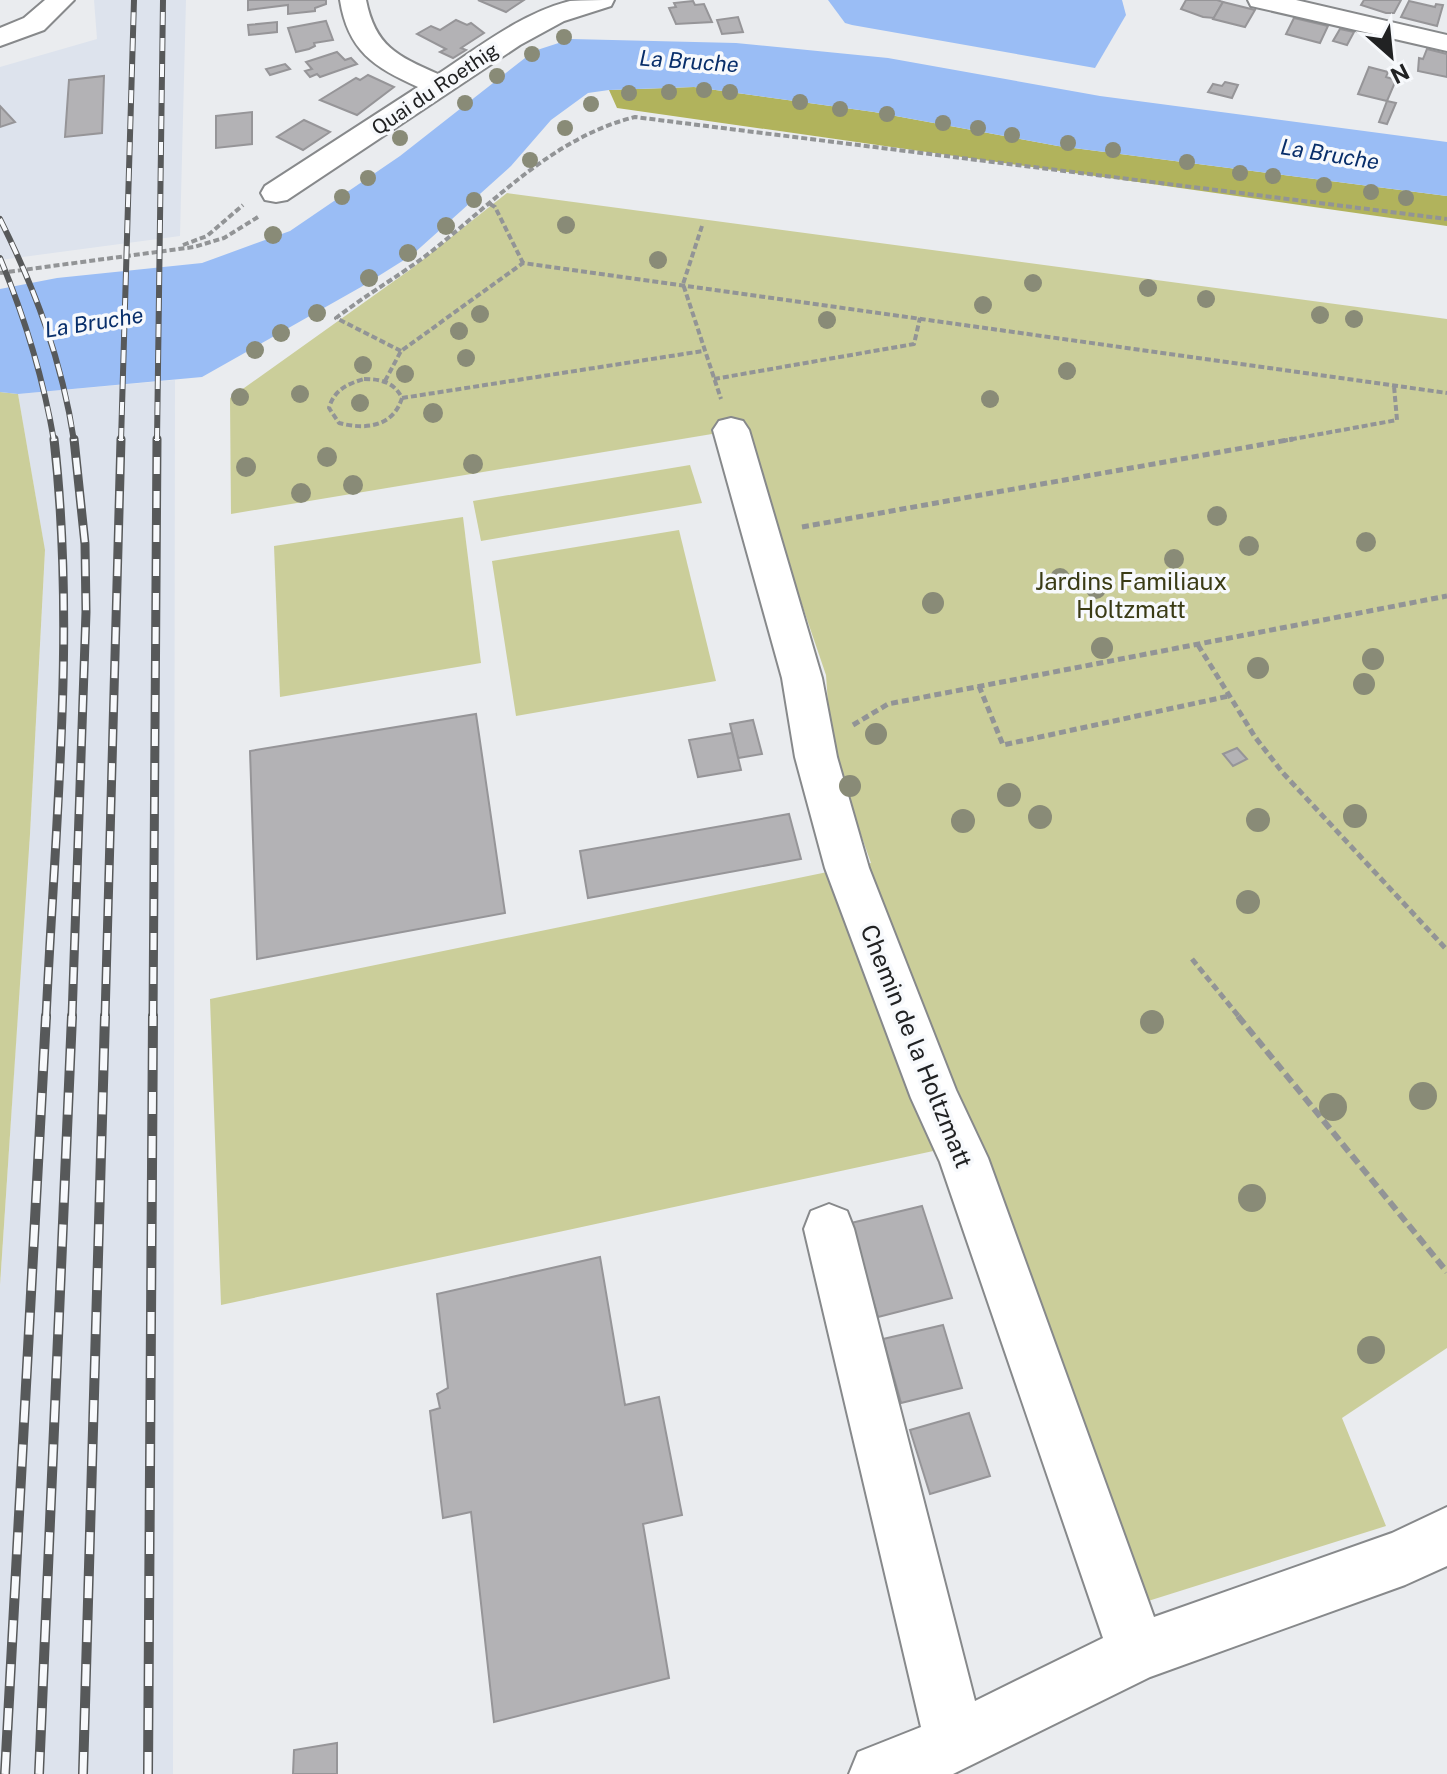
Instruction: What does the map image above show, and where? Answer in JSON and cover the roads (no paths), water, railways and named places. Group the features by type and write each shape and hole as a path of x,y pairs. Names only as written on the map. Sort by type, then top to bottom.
{"street":[{"path":"0,38 34,24 61,0"},
{"path":"353,0 358,27 376,52 388,62 441,86"},
{"path":"1261,0 1447,43"},
{"name":"Quai du Roethig","path":"276,193 531,26 583,2"},
{"name":"Chemin de la Holtzmatt","path":"731,430 805,689 816,757 847,868 935,1098 963,1158 1137,1652"},
{"path":"829,1229 955,1743"},
{"path":"880,1774 955,1743 1137,1652 1426,1546"}],"water":[{"path":"828,0 1122,0 1126,15 1095,68 852,25 845,23"},
{"name":"La Bruche","path":"571,39 736,43 888,58 1100,96 1447,142 1447,196 1058,146 874,112 694,87 609,90 588,93 551,120 511,166 412,255 202,377 18,394 0,392 0,289 57,278 202,263 290,231 400,156 534,51"}],"railway":[{"path":"121,441 134,0"},
{"path":"157,441 163,0"},
{"path":"0,219 46,327 74,441"},
{"path":"0,258 32,348 54,441"},
{"path":"46,1018 64,656 60,511 54,439"},
{"path":"72,1018 86,612 85,544 74,439"},
{"path":"105,1018 121,439"},
{"path":"153,1018 157,439"},
{"path":"5,1774 46,1016"},
{"path":"39,1774 72,1016"},
{"path":"83,1774 105,1016"},
{"path":"148,1774 153,1016"}],"park label":[{"name":"Jardins Familiaux Holtzmatt","path":"1131,595"}]}
